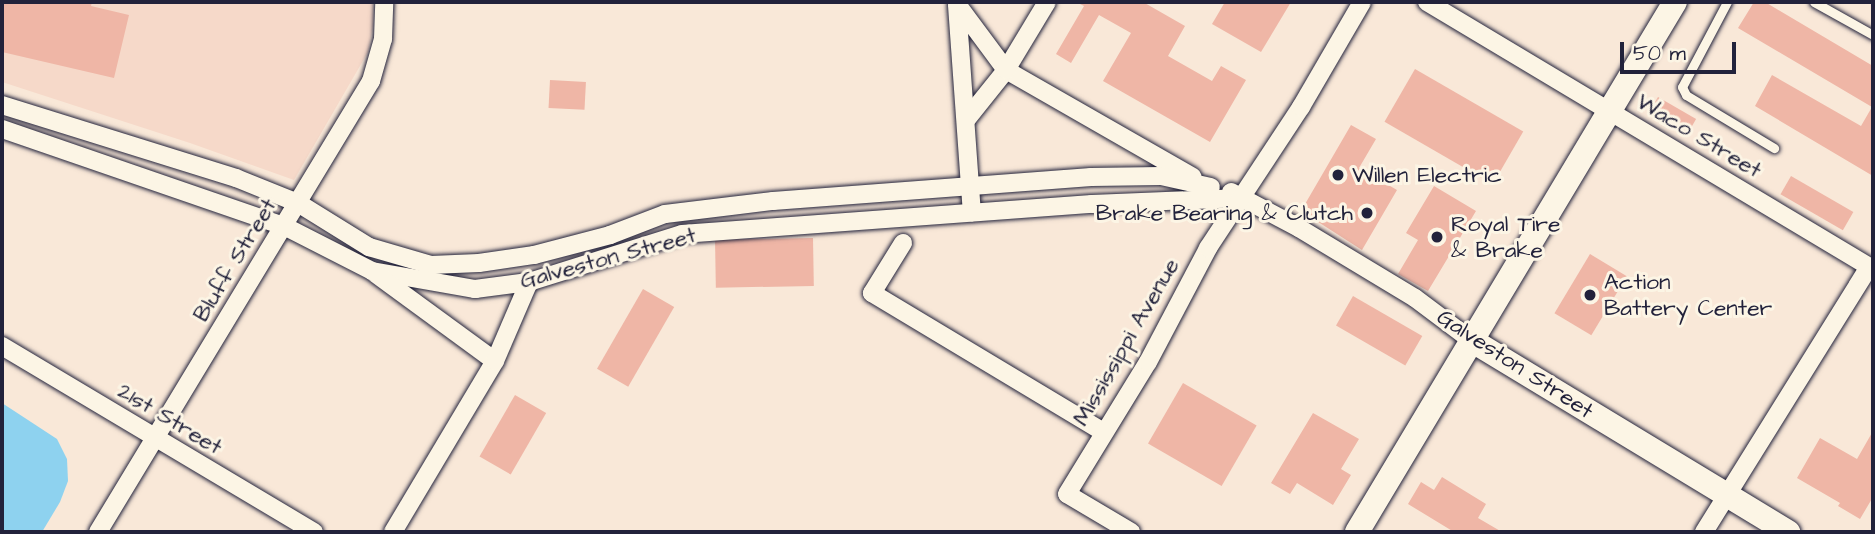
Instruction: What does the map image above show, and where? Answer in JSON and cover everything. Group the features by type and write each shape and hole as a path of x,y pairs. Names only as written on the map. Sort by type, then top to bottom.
{"main road":[{"path":"1357,532 1675,2"},
{"name":"Galveston Street","path":"1472,340 1788,532"}],"street":[{"name":"Bluff Street","path":"98,532 372,81 383,39 384,2"},
{"path":"966,120 1006,70 1047,2"},
{"name":"Mississippi Avenue","path":"1131,532 1067,494 1102,432 1148,362 1208,248 1301,107 1362,2"},
{"name":"Waco Street","path":"1427,2 1872,265"},
{"name":"Galveston Street","path":"957,3 1006,70 1211,187"},
{"path":"957,3 972,212"},
{"name":"Galveston Street","path":"2,105 236,178 298,203 369,247 430,265 467,264 534,255 610,235 665,214 773,201 970,184 1161,176 1211,187 1242,198 1415,298 1472,340"},
{"name":"Galveston Street","path":"2,129 284,226 372,271 475,289 529,282 682,234 972,212 1242,198"},
{"path":"904,243 872,293 1102,432"},
{"path":"1704,532 1872,265"},
{"path":"372,271 495,360"},
{"path":"393,532 495,360 529,282"},
{"name":"21st Street","path":"2,346 314,532"}],"lane":[{"path":"1727,2 1682,87 1686,95 1774,148"},
{"path":"1814,2 1873,36"}],"shaded area":[{"path":"2,2 373,2 373,26 368,52 294,180 2,82"}],"water":[{"path":"2,403 57,439 67,459 68,481 60,502 42,532 2,532"}],"building":[{"path":"2,2 92,2 91,6 129,15 114,78 2,52"},
{"path":"1076,2 1143,2 1185,26 1168,56 1212,81 1221,66 1246,80 1210,142 1103,81 1131,33 1099,15 1071,63 1056,54 1084,6"},
{"path":"1225,2 1291,2 1261,52 1212,24"},
{"path":"1754,2 1765,2 1873,66 1873,176 1755,106 1772,75 1861,126 1872,107 1738,28"},
{"path":"1415,69 1523,132 1493,184 1384,122"},
{"path":"550,80 586,82 584,110 549,108"},
{"path":"1658,97 1696,119 1686,136 1648,114"},
{"path":"1351,125 1376,139 1359,168 1397,190 1362,250 1301,211"},
{"path":"1791,176 1853,212 1843,230 1780,194"},
{"name":"Royal Tire & Brake","path":"1434,186 1476,211 1428,291 1398,274 1418,240 1406,233"},
{"path":"813,238 814,286 716,288 715,240"},
{"name":"Action Battery Center","path":"1590,254 1627,276 1591,335 1554,313"},
{"path":"643,289 674,307 628,387 597,369"},
{"path":"1353,296 1422,336 1405,365 1336,325"},
{"path":"1183,383 1257,426 1222,486 1148,444"},
{"path":"515,395 546,413 511,474 480,456"},
{"path":"1313,413 1359,439 1341,469 1351,475 1333,505 1297,483 1290,494 1271,483"},
{"path":"1873,431 1873,497 1860,519 1838,506 1840,503 1797,478 1820,438 1857,459"},
{"path":"1442,477 1486,504 1478,518 1502,532 1454,532 1408,504 1421,482 1434,490"}],"place":[{"name":"Willen Electric","path":"1338,175"},
{"name":"Brake Bearing & Clutch","path":"1367,213"},
{"name":"Royal Tire & Brake","path":"1437,237"},
{"name":"Action Battery Center","path":"1590,295"}]}
